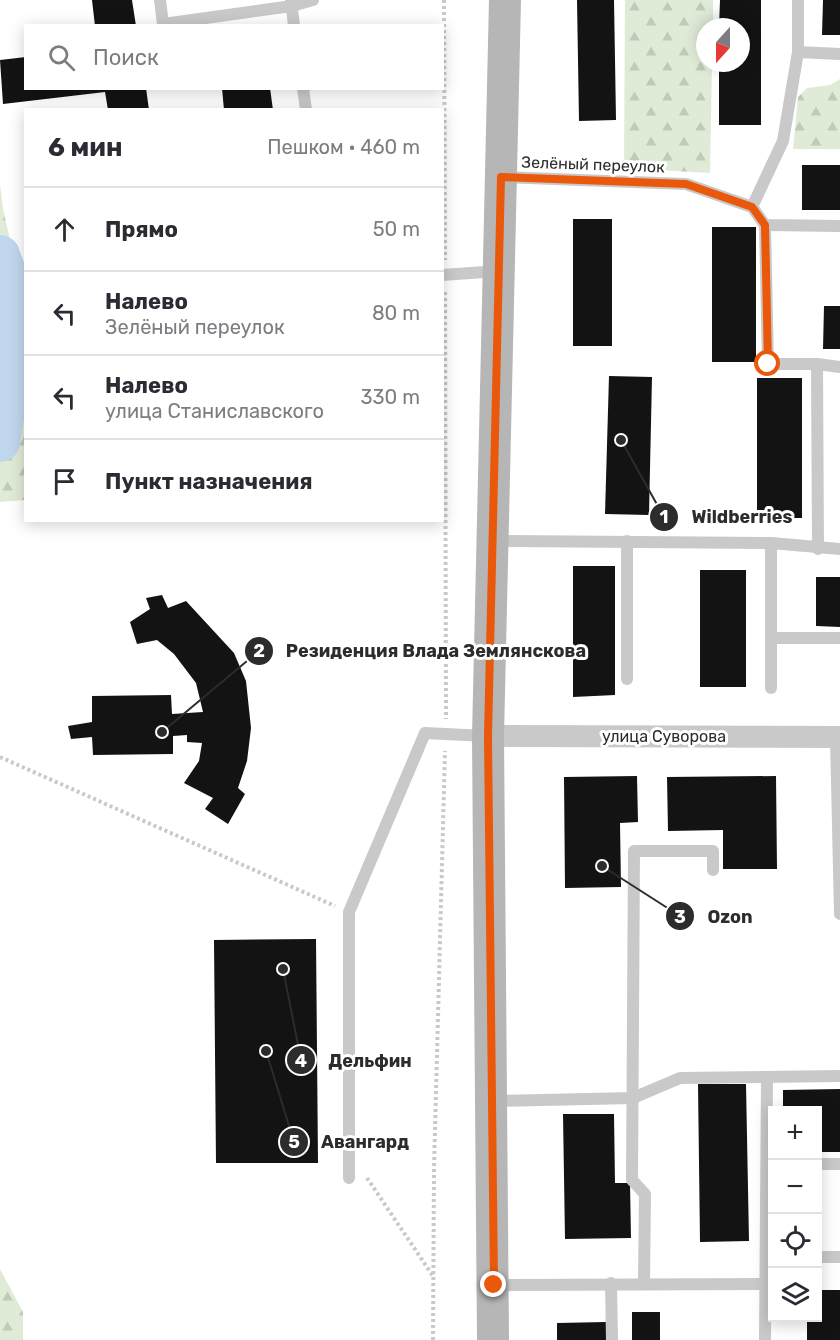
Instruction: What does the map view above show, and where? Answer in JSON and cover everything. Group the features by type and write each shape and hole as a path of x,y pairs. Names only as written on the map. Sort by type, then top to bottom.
{"main road":[{"path":"493,1340 488,736 505,0"}],"street":[{"name":"улица Суворова","path":"488,736 838,736"}],"lane":[{"path":"160,0 163,24 313,0"},
{"path":"798,0 798,52 783,141 752,207 765,225 768,364 817,364 840,367"},
{"path":"291,3 294,24"},
{"path":"798,52 840,54"},
{"path":"303,90 306,108"},
{"name":"Зелёный переулок","path":"501,177 686,184 752,207"},
{"path":"765,225 840,226"},
{"path":"444,275 500,271"},
{"path":"817,364 818,549"},
{"path":"493,541 771,543 818,549 840,549"},
{"path":"627,541 627,679"},
{"path":"771,543 771,688"},
{"path":"772,638 840,638"},
{"path":"349,1178 350,912 425,733 488,736"},
{"path":"838,736 840,914"},
{"path":"644,1283 645,1194 632,1180 634,851 713,851 713,870"},
{"path":"492,1101 633,1098 680,1078 840,1076"},
{"path":"767,1077 769,1160"},
{"path":"822,1164 840,1164"},
{"path":"822,1257 840,1257"},
{"path":"765,1340 768,1266"},
{"path":"611,1283 612,1340"},
{"path":"494,1285 766,1284"}],"path":[{"path":"433,1340 434,1168 446,734 444,0"},
{"path":"0,756 350,912"},
{"path":"349,1153 434,1277"}],"green space":[{"path":"625,0 713,0 713,18 696,18 696,72 712,72 710,173 624,168"},
{"path":"840,79 840,149 793,149 798,97 807,88 830,85"},
{"path":"0,185 3,209 24,301 24,500 0,502"},
{"path":"0,1269 23,1312 23,1340 0,1340"}],"building":[{"path":"92,0 132,0 136,24 95,24"},
{"path":"577,0 614,0 616,120 579,121"},
{"path":"720,0 761,0 761,125 719,125 719,72 750,72 750,18 719,18"},
{"path":"823,0 840,0 840,35 822,35"},
{"path":"24,57 24,90 146,90 149,108 108,108 105,92 3,104 0,60"},
{"path":"222,90 270,90 273,108 224,108"},
{"path":"802,165 840,165 840,210 802,210"},
{"path":"573,219 612,219 612,346 573,346"},
{"path":"712,227 756,227 756,362 712,362"},
{"path":"824,306 840,306 840,349 823,349"},
{"path":"609,376 652,377 649,515 605,514"},
{"path":"757,378 802,378 802,518 757,518"},
{"path":"573,566 615,566 615,695 573,697"},
{"path":"700,570 746,570 746,687 700,687"},
{"path":"816,577 840,577 840,627 816,626"},
{"path":"162,595 168,608 186,601 234,653 246,681 251,728 247,761 238,788 245,794 228,824 205,809 213,798 184,783 199,761 202,743 187,742 187,735 173,736 173,754 93,755 92,737 71,739 68,726 92,722 92,696 171,695 172,714 203,712 196,683 174,654 157,640 137,644 130,622 150,609 146,598"},
{"path":"637,776 638,822 620,823 621,887 565,888 564,777"},
{"path":"776,776 777,869 723,869 723,830 668,831 667,777"},
{"path":"316,939 318,1163 216,1163 214,940"},
{"path":"698,1084 746,1084 749,1241 700,1242"},
{"path":"840,1089 840,1152 822,1152 822,1106 783,1106 783,1090"},
{"path":"563,1114 614,1114 615,1183 630,1183 631,1238 565,1239"},
{"path":"822,1290 840,1290 840,1340 807,1340 807,1322 822,1322"},
{"path":"632,1312 660,1312 660,1340 632,1340"},
{"path":"606,1322 606,1340 557,1340 557,1323"}],"waterway":[{"path":"0,255 11,286 13,308 13,347 0,442"}],"place":[{"name":"Wildberries","path":"621,440"},
{"name":"Резиденция Влада Землянскова","path":"162,732"},
{"name":"Ozon","path":"602,866"},
{"name":"Дельфин","path":"283,969"},
{"name":"Авангард","path":"266,1051"}],"route":[{"path":"494,1285 488,736 501,177 686,184 752,207 765,225 768,364"}]}
